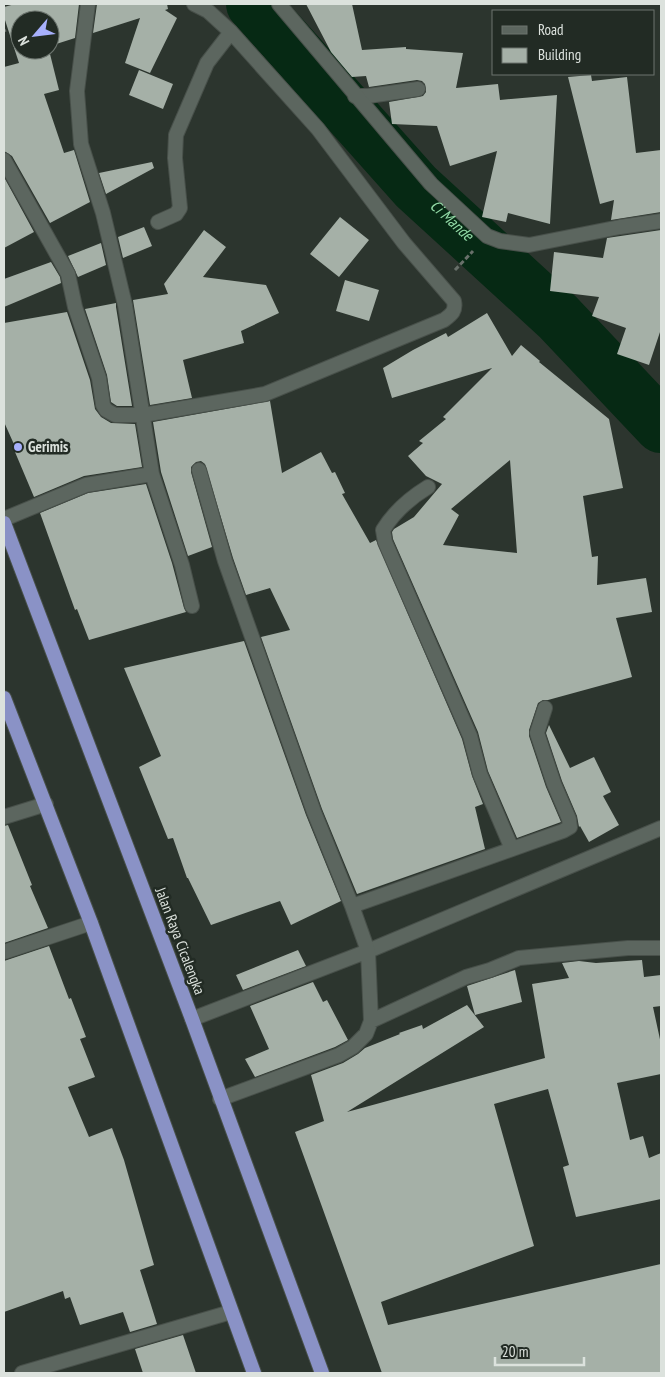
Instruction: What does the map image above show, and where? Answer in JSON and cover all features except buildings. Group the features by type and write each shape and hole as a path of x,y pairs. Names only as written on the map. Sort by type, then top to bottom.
{"highway":[{"name":"Jalan Raya Cicalengka","path":"4,521 192,1018 220,1099 322,1373"},
{"path":"4,698 91,923 254,1373"}],"street":[{"path":"88,4 76,91 81,144 103,213 125,305 152,474 182,565 192,606"},
{"path":"4,160 68,274 75,307 99,378 104,405 106,410 115,414 143,415 265,394 444,320 453,314 455,308 454,301 404,243 318,129 232,32 208,11 194,4"},
{"path":"279,4 431,184 487,236 500,241 530,245 661,221"},
{"path":"158,222 176,214 180,208 175,158 176,135 207,63 232,32"},
{"path":"355,96 418,89"},
{"path":"199,470 228,570 314,812 368,951 371,1021 366,1034 353,1047 339,1055 220,1099"},
{"path":"4,521 86,485 152,474"},
{"path":"428,487 416,494 391,516 383,530 385,542 470,736 480,774 512,849"},
{"path":"352,906 570,827 570,819 554,784 537,733 545,708"},
{"path":"4,817 46,804"},
{"path":"192,1018 368,951 661,828"},
{"path":"4,952 91,923"},
{"path":"371,1021 466,976 490,970 519,958 628,948 661,948"},
{"path":"22,1373 231,1312"}],"path":[{"path":"449,275 473,251"}],"waterway":[{"name":"Ci Mande","path":"253,4 416,187 558,317 661,426"}],"place":[{"name":"Gerimis","path":"18,447"}]}
